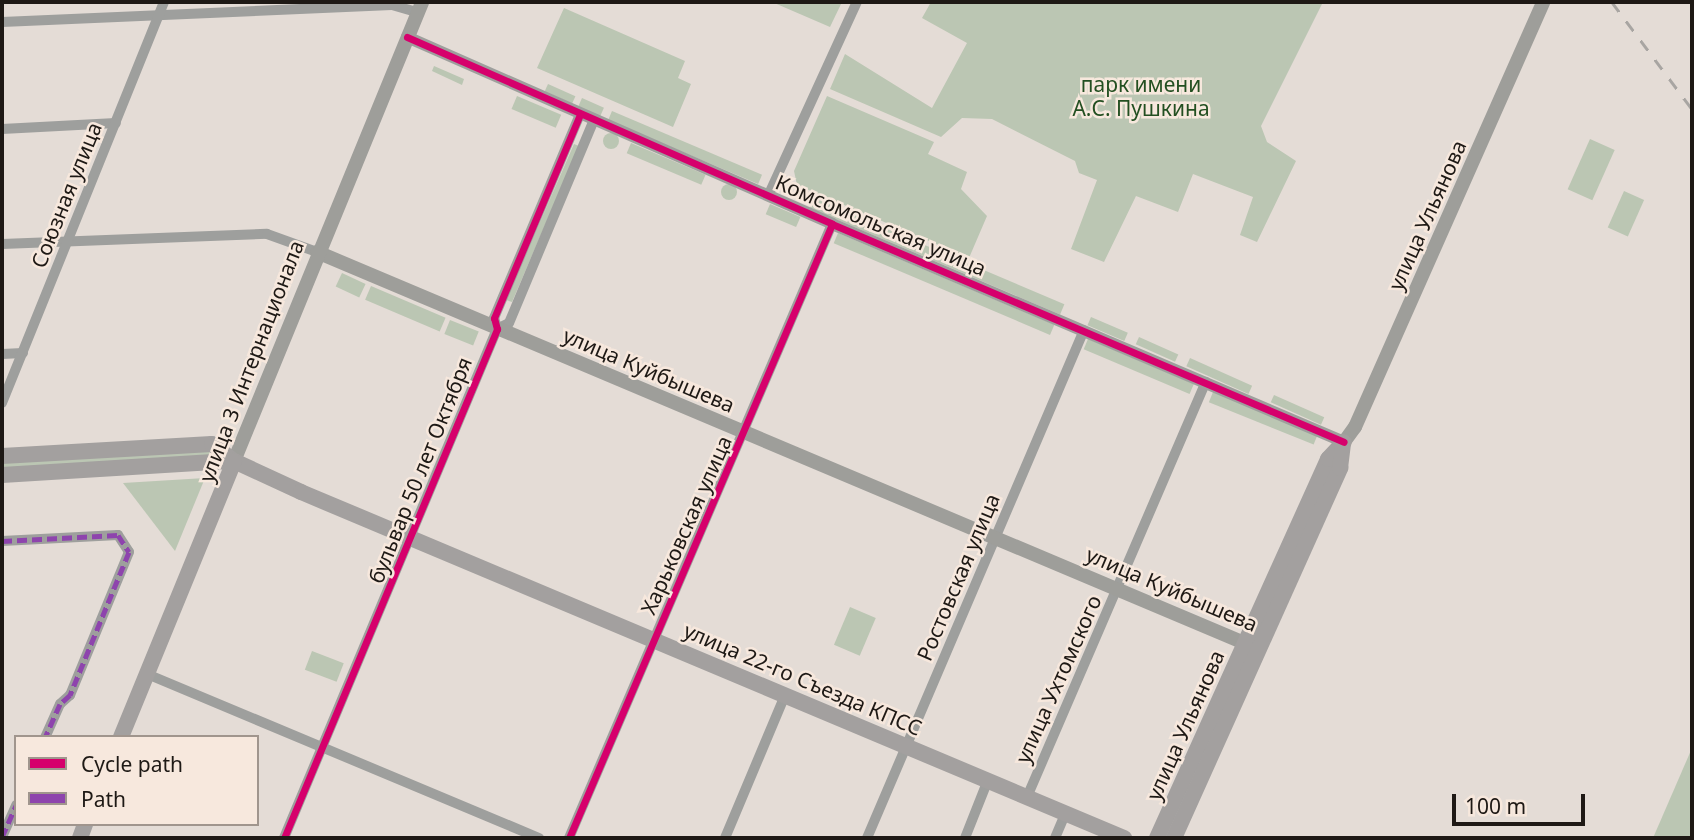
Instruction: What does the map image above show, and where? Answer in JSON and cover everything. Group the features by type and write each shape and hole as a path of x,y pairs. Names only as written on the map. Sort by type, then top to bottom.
{"main road":[{"name":"улица Ульянова","path":"1174,838 1328,459 1356,427 1543,2"},
{"name":"улица 3 Интернационала","path":"122,735 419,7"},
{"name":"улица Куйбышева","path":"317,253 1252,646"},
{"name":"улица 22-го Съезда КПСС","path":"2,456 212,444 234,461 1124,838"},
{"name":"улица 22-го Съезда КПСС","path":"2,475 234,461"},
{"name":"улица Ульянова","path":"1157,838 1252,646"}],"street":[{"name":"Союзная улица","path":"2,403 164,2"},
{"path":"768,196 857,2"},
{"path":"2,22 160,13 392,5 419,7"},
{"name":"Комсомольская улица","path":"407,37 832,224 1343,442"},
{"name":"бульвар 50 лет Октября","path":"284,838 497,329 494,318 580,114"},
{"path":"497,329 509,323 594,120"},
{"path":"2,129 116,123"},
{"name":"Харьковская улица","path":"569,838 745,433 832,224"},
{"name":"улица Куйбышева","path":"2,244 267,233 317,253"},
{"name":"Ростовская улица","path":"867,838 1084,330"},
{"path":"2,354 23,353"},
{"name":"улица Ухтомского","path":"1027,797 1206,382"},
{"path":"2,541 118,535 129,552 70,695 60,704 46,735"},
{"path":"147,674 323,750 539,838"},
{"path":"725,838 785,695"},
{"path":"965,838 988,780"},
{"path":"2,837 14,810"},
{"path":"1055,838 1065,814"}],"green space":[{"path":"772,2 842,2 830,27"},
{"name":"парк имени А.С. Пушкина","path":"931,2 1323,2 1261,126 1267,142 1296,161 1257,242 1240,235 1253,197 1193,174 1178,212 1136,196 1104,262 1071,249 1097,180 1079,173 1075,161 992,119 962,118 941,137 830,89 845,54 932,108 967,43 922,18"},
{"path":"564,8 685,61 678,78 691,84 673,127 537,68"},
{"path":"434,66 464,79 462,85 432,71"},
{"path":"548,84 575,96 572,104 545,91"},
{"path":"517,96 561,115 556,128 512,109"},
{"path":"827,96 934,142 928,154 967,172 961,189 987,216 969,258 797,185 794,171"},
{"path":"582,98 604,108 600,117 578,107"},
{"path":"612,111 762,175 758,184 608,120"},
{"path":"611,133 617,135 617,147 611,149 605,147 603,141 605,135"},
{"path":"1590,139 1615,150 1592,200 1568,189"},
{"path":"631,143 706,175 701,185 627,153"},
{"path":"574,144 579,146 512,302 506,300"},
{"path":"729,184 737,192 729,200 721,192"},
{"path":"1624,191 1644,200 1628,236 1608,228"},
{"path":"814,198 1064,304 1060,314 810,208"},
{"path":"770,204 800,217 796,227 766,214"},
{"path":"838,233 1054,325 1050,335 834,243"},
{"path":"342,273 366,284 359,298 336,287"},
{"path":"371,286 446,318 440,331 365,300"},
{"path":"1091,317 1128,333 1124,341 1087,325"},
{"path":"450,320 479,332 473,346 444,334"},
{"path":"1139,337 1178,354 1175,362 1136,344"},
{"path":"1088,339 1194,384 1190,394 1084,349"},
{"path":"1190,358 1252,386 1248,394 1186,366"},
{"path":"1213,392 1318,434 1314,445 1209,402"},
{"path":"1274,395 1324,417 1321,425 1271,402"},
{"path":"210,450 213,455 2,470 2,460"},
{"path":"205,478 175,551 123,483"},
{"path":"850,607 876,618 860,656 834,645"},
{"path":"312,651 344,663 337,682 305,670"},
{"path":"1692,748 1692,838 1653,838"}],"railway":[{"path":"1612,2 1692,109"}],"marked path":[{"path":"2,541 118,535 129,552 70,695 60,704 46,735"},
{"path":"2,837 14,810"}],"cycle path":[{"path":"407,37 832,224 1344,442"},
{"path":"284,838 497,329 494,318 580,114"},
{"path":"569,838 832,224"}]}
